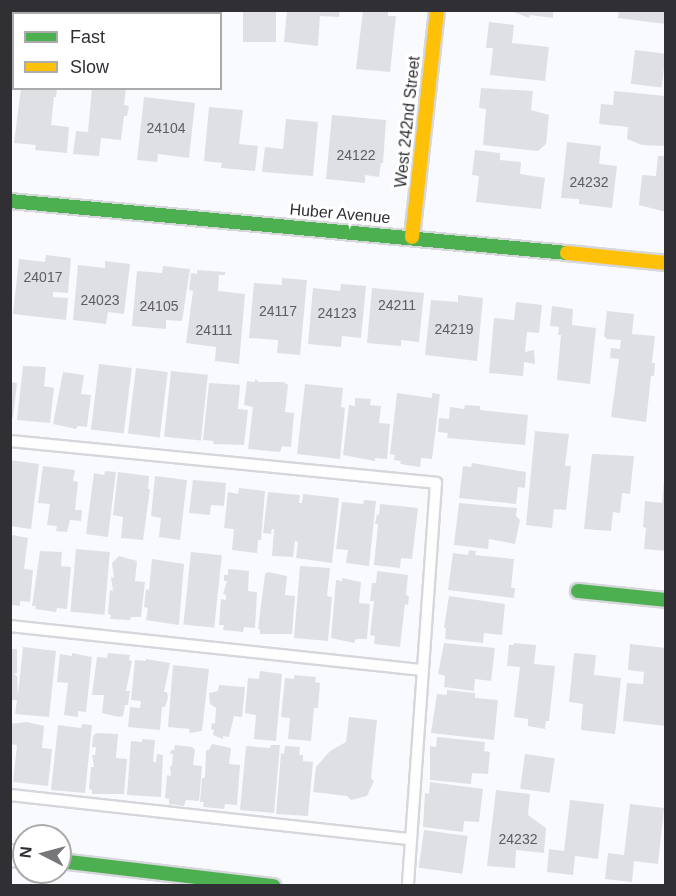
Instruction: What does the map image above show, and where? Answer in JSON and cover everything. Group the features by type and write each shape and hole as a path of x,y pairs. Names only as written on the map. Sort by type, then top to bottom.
{"street":[{"name":"West 242nd Street","path":"412,237 437,10"},
{"name":"Huber Avenue","path":"10,201 412,237 666,263"},
{"path":"578,591 666,600"},
{"path":"72,864 126,877 274,885"}],"lane":[{"path":"10,441 436,483 408,885"},
{"path":"10,626 423,670"},
{"path":"10,795 411,839"}],"building":[{"path":"39,10 74,10 74,12 39,12"},
{"path":"102,10 150,10 150,12 102,12"},
{"path":"165,10 217,10 217,12 165,12"},
{"path":"243,10 276,10 276,42 243,42"},
{"path":"287,10 340,10 339,17 320,16 318,46 284,42"},
{"path":"363,10 388,10 388,16 396,16 390,72 356,69"},
{"path":"508,10 553,10 553,18 530,15 529,18"},
{"path":"619,10 666,10 666,24 618,18"},
{"path":"489,22 514,25 512,43 549,47 545,81 490,75 493,48 486,48"},
{"path":"635,50 666,54 662,88 631,84"},
{"path":"481,88 533,91 531,110 549,115 546,144 538,151 483,145 486,109 479,108"},
{"path":"21,90 57,90 51,125 69,127 67,153 35,150 36,145 14,143"},
{"path":"92,90 126,90 124,105 129,106 127,116 124,116 121,140 101,138 99,156 73,154 76,131 88,132"},
{"path":"614,91 666,96 666,146 642,145 627,139 628,127 599,124 601,104 613,105"},
{"path":"144,97 195,103 189,158 158,154 157,162 137,160"},
{"path":"209,107 243,110 239,144 258,146 255,171 221,168 222,163 204,161"},
{"path":"332,115 386,120 383,163 381,163 379,177 365,175 365,183 326,179"},
{"path":"286,119 318,122 313,176 262,172 265,147 283,149"},
{"path":"567,142 601,146 599,164 617,166 612,208 579,204 579,199 561,198"},
{"path":"475,150 500,153 500,160 521,162 520,174 545,178 541,209 476,202 479,176 472,175"},
{"path":"658,156 666,156 666,212 639,205 642,175 656,176"},
{"path":"46,255 71,258 68,293 53,292 53,297 68,298 66,320 13,314 19,259 45,262"},
{"path":"105,261 130,264 124,314 108,312 106,324 73,320 78,265 105,268"},
{"path":"163,266 190,269 182,321 166,320 166,329 132,326 137,271 162,273"},
{"path":"197,270 225,272 225,275 219,275 218,291 245,294 239,364 215,361 216,347 186,343 193,291 189,290 191,273 197,274"},
{"path":"282,278 307,280 300,355 277,353 278,340 249,338 254,283 282,285"},
{"path":"341,284 366,286 361,338 342,336 341,347 308,344 313,288 340,291"},
{"path":"372,288 424,293 419,342 401,340 401,346 367,343"},
{"path":"458,295 483,298 477,361 425,355 431,300 458,302"},
{"path":"516,302 542,305 539,333 527,332 525,352 534,350 535,364 524,362 523,376 489,373 494,318 514,320"},
{"path":"552,306 573,309 572,325 596,328 590,384 557,380 561,335 558,335 559,327 550,326"},
{"path":"607,311 634,314 632,334 655,336 652,363 655,363 654,376 651,376 646,422 611,417 619,359 610,358 611,348 620,349 621,340 607,339 604,336"},
{"path":"99,364 132,368 124,434 91,430"},
{"path":"23,366 46,367 44,386 54,388 50,423 17,420"},
{"path":"136,368 168,372 160,437 128,434"},
{"path":"171,371 208,375 201,441 164,437"},
{"path":"63,372 84,375 81,394 91,395 87,427 78,426 76,429 53,424"},
{"path":"255,379 259,382 284,382 288,385 285,412 294,413 291,447 282,446 280,452 248,449 253,407 244,405 247,381 255,382"},
{"path":"10,382 17,383 13,418 10,417"},
{"path":"209,383 240,385 238,409 248,410 244,445 213,444 214,441 203,440"},
{"path":"305,384 343,388 341,407 345,408 340,459 297,454"},
{"path":"397,393 432,398 432,393 440,394 432,459 421,458 420,467 400,464 401,461 394,460 395,455 390,454"},
{"path":"355,398 371,399 370,405 381,406 379,423 390,424 387,459 375,458 375,461 343,455 349,405 355,406"},
{"path":"465,405 480,406 480,410 528,415 525,445 447,438 448,433 438,432 439,418 449,419 450,407 464,409"},
{"path":"535,431 569,434 565,466 571,466 566,510 554,509 552,528 526,525"},
{"path":"592,454 634,456 630,494 622,493 620,513 613,512 611,531 584,529"},
{"path":"10,460 39,464 31,529 10,526"},
{"path":"472,463 526,472 525,488 518,487 516,504 459,498 463,466 471,467"},
{"path":"43,466 75,470 73,481 78,482 75,510 82,510 81,521 70,520 67,532 56,531 57,526 47,525 50,504 38,503"},
{"path":"105,471 116,472 108,537 86,534 94,473 104,475"},
{"path":"118,472 149,476 148,489 150,489 143,540 121,538 123,517 113,515"},
{"path":"155,476 187,480 180,540 159,537 161,518 151,516"},
{"path":"193,480 226,483 224,506 211,505 210,515 189,513"},
{"path":"664,480 666,551 644,549 645,501 662,503"},
{"path":"239,488 265,491 261,540 258,540 257,553 232,550 234,529 224,528 228,492 238,494"},
{"path":"268,492 300,495 299,503 302,503 303,494 339,498 332,563 296,558 298,542 295,541 293,557 272,556 274,529 271,534 263,533"},
{"path":"364,500 376,501 369,566 346,563 348,550 336,549 342,502 363,504"},
{"path":"459,503 517,508 516,516 520,520 515,544 489,539 488,549 454,545"},
{"path":"380,504 418,508 412,559 401,558 400,568 374,565 378,524 375,524"},
{"path":"13,535 28,538 24,569 33,570 30,602 20,601 20,606 10,605 10,537"},
{"path":"76,549 110,552 104,615 71,612"},
{"path":"469,550 476,551 475,555 514,559 511,588 515,588 514,598 448,590 453,553 468,555"},
{"path":"40,551 62,552 61,566 71,567 67,609 57,608 56,612 35,609 36,606 32,606"},
{"path":"191,552 222,555 214,628 183,625"},
{"path":"119,556 137,561 135,581 145,582 141,617 131,617 130,620 110,619 111,615 108,614 110,590 113,591 112,563"},
{"path":"152,559 184,564 179,625 146,620 148,608 144,607 146,589 149,590"},
{"path":"300,566 330,568 327,596 332,597 328,641 294,638"},
{"path":"228,569 249,571 248,591 257,592 255,628 244,627 243,632 223,630 224,625 219,625 221,599 226,600 226,595 223,594 227,581 224,581 224,575 228,575"},
{"path":"377,571 408,575 406,595 409,596 408,605 405,604 400,647 374,644 375,636 370,635 374,601 370,601 372,583 376,583"},
{"path":"268,572 287,576 285,595 295,596 292,634 260,634 260,629 258,629 265,574"},
{"path":"342,578 361,582 359,603 370,604 367,639 356,639 354,643 331,638 336,580 342,581"},
{"path":"449,596 505,604 502,635 484,633 483,643 445,639 446,628 444,628"},
{"path":"444,643 495,648 491,681 475,679 474,691 444,687 445,676 438,674"},
{"path":"514,643 536,645 534,664 555,666 549,721 546,721 545,729 528,726 528,719 514,717 520,667 507,666 509,645 514,645"},
{"path":"630,644 666,648 666,726 623,721 627,683 643,684 644,672 628,670"},
{"path":"23,647 56,651 49,717 15,714 17,700 13,700 10,705 10,649 17,649 17,673 14,674 17,676 18,695"},
{"path":"72,653 92,657 86,712 78,711 78,717 64,715 68,683 57,682 60,654 72,656"},
{"path":"108,653 130,655 129,660 132,661 126,691 130,691 128,705 125,705 123,716 119,717 102,713 104,695 92,695 97,657 107,658"},
{"path":"574,653 596,655 594,675 621,678 615,734 581,730 583,704 569,702"},
{"path":"146,659 170,663 164,692 167,692 168,698 165,707 162,707 160,730 128,727 130,707 140,708 141,701 131,700 135,660 146,661"},
{"path":"173,665 209,669 202,731 189,733 190,729 168,727"},
{"path":"260,671 282,674 276,741 254,739 256,715 245,713 248,678 259,679"},
{"path":"294,675 316,677 315,682 320,683 318,708 314,708 311,741 288,739 290,718 281,717 285,678 294,679"},
{"path":"219,685 245,687 242,717 234,716 229,737 223,736 223,739 213,735 214,730 211,729 212,723 215,724 216,708 210,704 209,693 218,691"},
{"path":"447,690 475,693 475,698 498,700 494,740 431,733 437,694 447,695"},
{"path":"349,717 377,720 371,778 374,781 367,796 351,800 347,796 313,792 316,767 330,751 346,742"},
{"path":"27,722 44,726 42,748 52,749 48,786 13,782 17,745 10,744 10,724"},
{"path":"82,724 92,725 85,793 51,790 58,725 81,728"},
{"path":"96,733 118,734 116,758 127,759 124,794 92,794 92,790 89,789 91,767 94,767 92,755 95,755 96,747 92,747 93,736"},
{"path":"437,737 485,742 484,751 490,752 488,774 472,773 471,784 430,780 430,746 436,747"},
{"path":"142,739 155,740 153,762 156,762 157,754 163,755 161,797 127,795 131,741 142,742"},
{"path":"212,744 231,748 229,764 240,765 237,805 225,804 224,809 203,807 204,802 200,802 202,778 205,778 206,750 209,750"},
{"path":"175,745 192,747 195,750 193,765 202,766 199,801 186,800 184,806 169,804 169,799 165,798 167,775 171,776 170,766 172,766 173,754 170,754"},
{"path":"271,745 280,745 274,813 240,810 246,746 270,748"},
{"path":"285,746 300,747 299,755 303,755 303,761 313,762 308,816 276,814 281,753 284,754"},
{"path":"525,754 555,758 550,793 520,789"},
{"path":"430,782 483,789 479,822 464,821 463,832 423,827 425,793 429,794"},
{"path":"496,790 530,794 528,815 546,828 544,853 516,850 515,868 487,866"},
{"path":"570,800 604,804 598,859 575,856 573,875 547,872 549,849 564,851"},
{"path":"630,804 664,808 658,864 634,861 632,882 605,879 608,853 624,855"},
{"path":"424,830 468,836 462,874 419,868"}],"traffic: fast":[{"path":"10,201 567,253"},
{"path":"578,591 666,600"},
{"path":"72,862 274,886"}],"traffic: slow":[{"path":"412,237 437,10"},
{"path":"567,253 666,263"}]}
